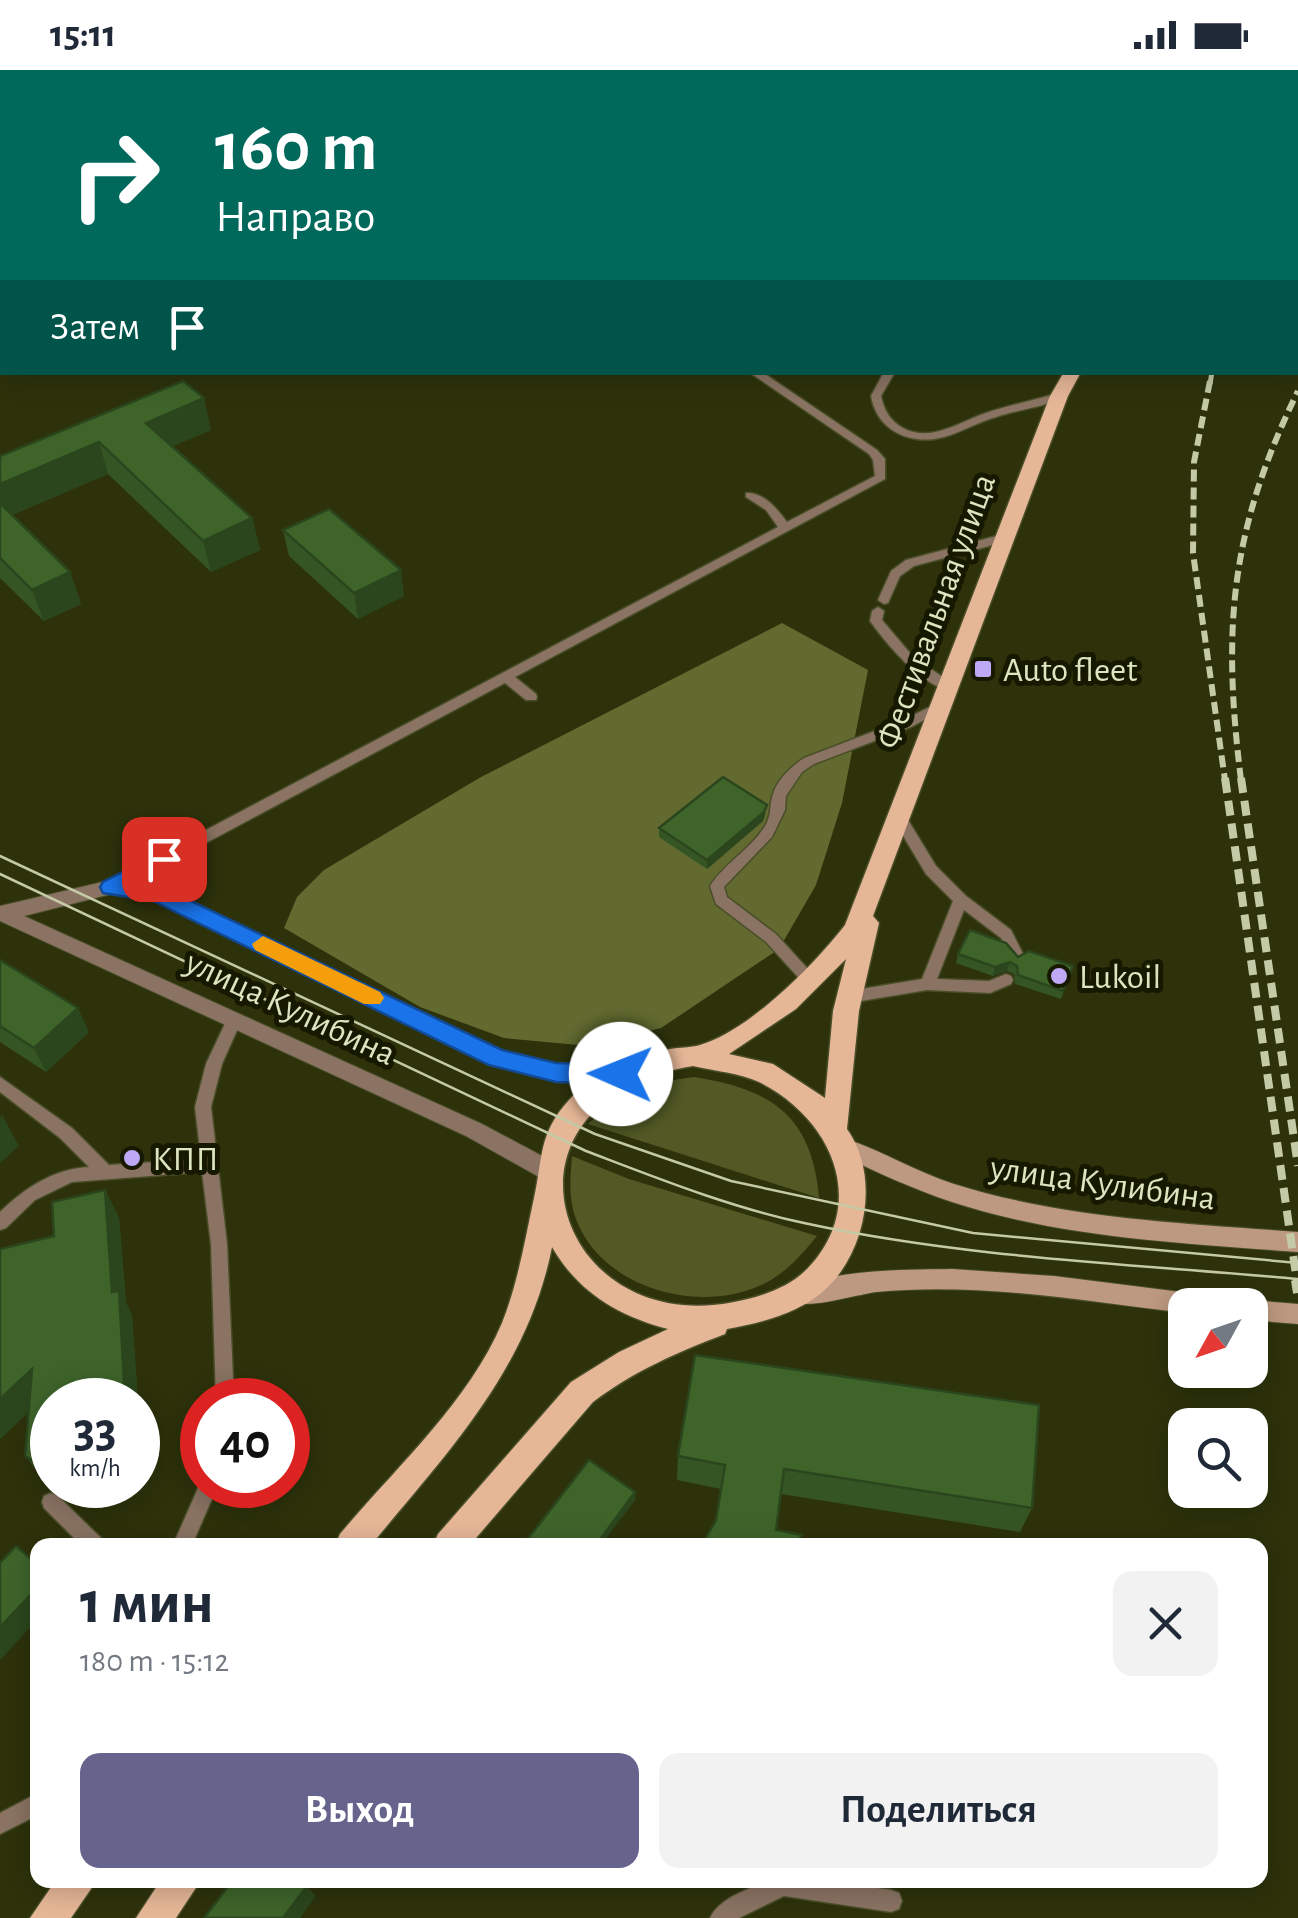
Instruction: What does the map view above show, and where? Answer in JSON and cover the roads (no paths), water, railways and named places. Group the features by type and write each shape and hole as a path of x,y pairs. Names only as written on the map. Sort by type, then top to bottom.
{"main road":[{"name":"Фестивальная улица","path":"702,1056 756,1027 812,983 856,929 1059,396 1071,375"},
{"name":"Фестивальная улица","path":"841,1138 849,997 876,879"},
{"path":"357,1538 464,1408 508,1342 524,1300 559,1137 576,1109 621,1074 664,1060 702,1056 734,1060 778,1075 805,1093 841,1138 854,1182 849,1227 827,1266 785,1300"},
{"name":"улица Кулибина","path":"841,1138 912,1180 993,1207 1130,1228 1298,1242"},
{"path":"548,1182 556,1227 573,1258 612,1294 641,1308 674,1317 738,1316"},
{"path":"455,1538 564,1411 595,1382 661,1345 785,1300 844,1286 953,1278 1168,1301"},
{"path":"1268,1312 1298,1314"},
{"path":"48,1918 72,1888"},
{"path":"154,1918 177,1888"}],"street":[{"path":"1,914 111,887 157,893 497,1059 556,1073 621,1074"},
{"name":"улица Кулибина","path":"1,914 474,1130 548,1182"}],"lane":[{"path":"111,887 881,477 881,467 873,452 758,375"},
{"path":"888,375 876,396 880,415 891,425 921,437 942,435 986,416 1059,396"},
{"path":"750,494 770,508 785,528"},
{"path":"812,983 772,938 722,900 717,886 773,828 781,812 779,794 797,770 906,724 947,696 876,621 895,574 910,563 1004,538"},
{"path":"506,677 530,698"},
{"path":"900,819 931,870 961,900 1006,934 1016,956"},
{"path":"927,984 961,900"},
{"path":"849,997 927,984 990,987 1006,980"},
{"path":"223,1378 219,1244 203,1107 214,1064 234,1019"},
{"path":"0,1083 66,1133 106,1173"},
{"path":"0,1222 30,1195 58,1178 208,1165"},
{"path":"57,1508 87,1538"},
{"path":"185,1538 199,1508"},
{"path":"0,1824 30,1807"},
{"path":"721,1918 777,1888"},
{"path":"804,1888 892,1901"}],"tram line":[{"path":"0,856 595,1134 731,1181 973,1233 1298,1263"},
{"path":"0,874 586,1151 721,1200 804,1223 926,1244 1298,1279"}],"railway":[{"path":"1210,384 1212,375"},
{"path":"1210,381 1194,462 1193,553 1225,780"},
{"path":"1241,780 1232,675 1237,581 1258,489 1298,391"},
{"path":"1225,778 1297,1282"},
{"path":"1241,778 1298,1166"},
{"path":"1296,1280 1298,1293"}],"place":[{"name":"Auto fleet","path":"983,669"},
{"name":"Lukoil","path":"1059,976"},
{"name":"КПП","path":"132,1158"}]}
